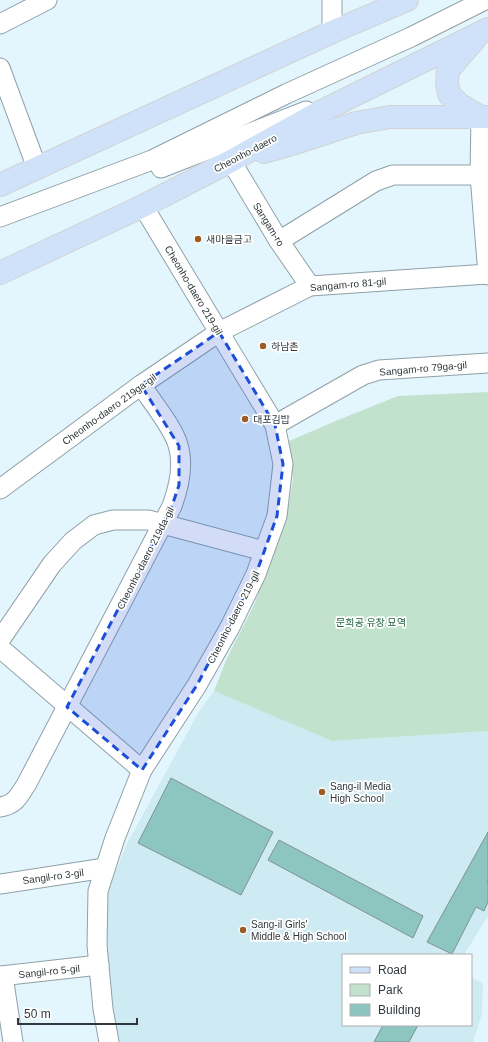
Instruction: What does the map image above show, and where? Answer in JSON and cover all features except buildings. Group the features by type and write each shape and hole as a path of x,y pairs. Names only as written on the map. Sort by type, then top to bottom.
{"main road":[{"path":"0,185 332,32 407,0"},
{"path":"484,31 448,70 446,83 449,94 459,104 484,117"},
{"name":"Cheonho-daero","path":"0,274 143,206 231,161 314,115 484,31"},
{"path":"231,161 295,143 356,123 390,117 484,117"}],"street":[{"path":"0,24 25,7 47,0"},
{"path":"332,0 332,32"},
{"path":"0,217 152,160 286,94 410,37 485,0"},
{"path":"0,68 36,168"},
{"path":"0,230 31,216 168,165 383,80"},
{"path":"484,117 484,175 488,274"},
{"name":"Sangam-ro","path":"231,161 279,241 310,286"},
{"path":"279,241 376,181 393,175 484,175"},
{"name":"Cheonho-daero 219-gil","path":"109,1042 103,1009 97,945 98,892 105,868 115,838 142,770 197,685 226,634 256,574 277,516 283,464 275,425 143,206"},
{"name":"Sangam-ro 81-gil","path":"219,332 310,286 488,274"},
{"name":"Cheonho-daero 219ga-gil","path":"0,489 141,385 219,332"},
{"name":"Sangam-ro 79ga-gil","path":"275,425 363,375 379,370 488,363"},
{"name":"Cheonho-daero 219da-gil","path":"0,807 9,806 18,798 26,786 172,506 179,485 179,446 172,430 141,385"},
{"path":"0,640 52,564 72,541 94,525 113,520 148,520 264,551"},
{"path":"0,648 142,770"},
{"name":"Sangil-ro 3-gil","path":"0,884 105,868"},
{"name":"Sangil-ro 5-gil","path":"1,976 99,965"},
{"path":"1,976 13,1042"}],"highlighted area":[{"path":"219,332 275,425 283,464 277,516 256,574 197,685 142,770 67,707 172,506 179,485 179,446 141,385"}],"shaded area":[{"path":"214,691 332,741 488,731 488,916 465,954 342,954 342,1026 472,1026 472,978 483,983 482,1014 473,1042 117,1042 106,964 105,896 127,844 198,713"}],"green space":[{"name":"문희공 유창 묘역","path":"488,392 488,731 332,741 214,691 227,658 254,605 286,518 293,480 289,441 398,396"}],"place":[{"name":"새마을금고","path":"198,239"},
{"name":"하남촌","path":"263,346"},
{"name":"대포김밥","path":"245,419"},
{"name":"Sang-il Media High School","path":"322,792"},
{"name":"Sang-il Girls' Middle & High School","path":"243,930"}]}
